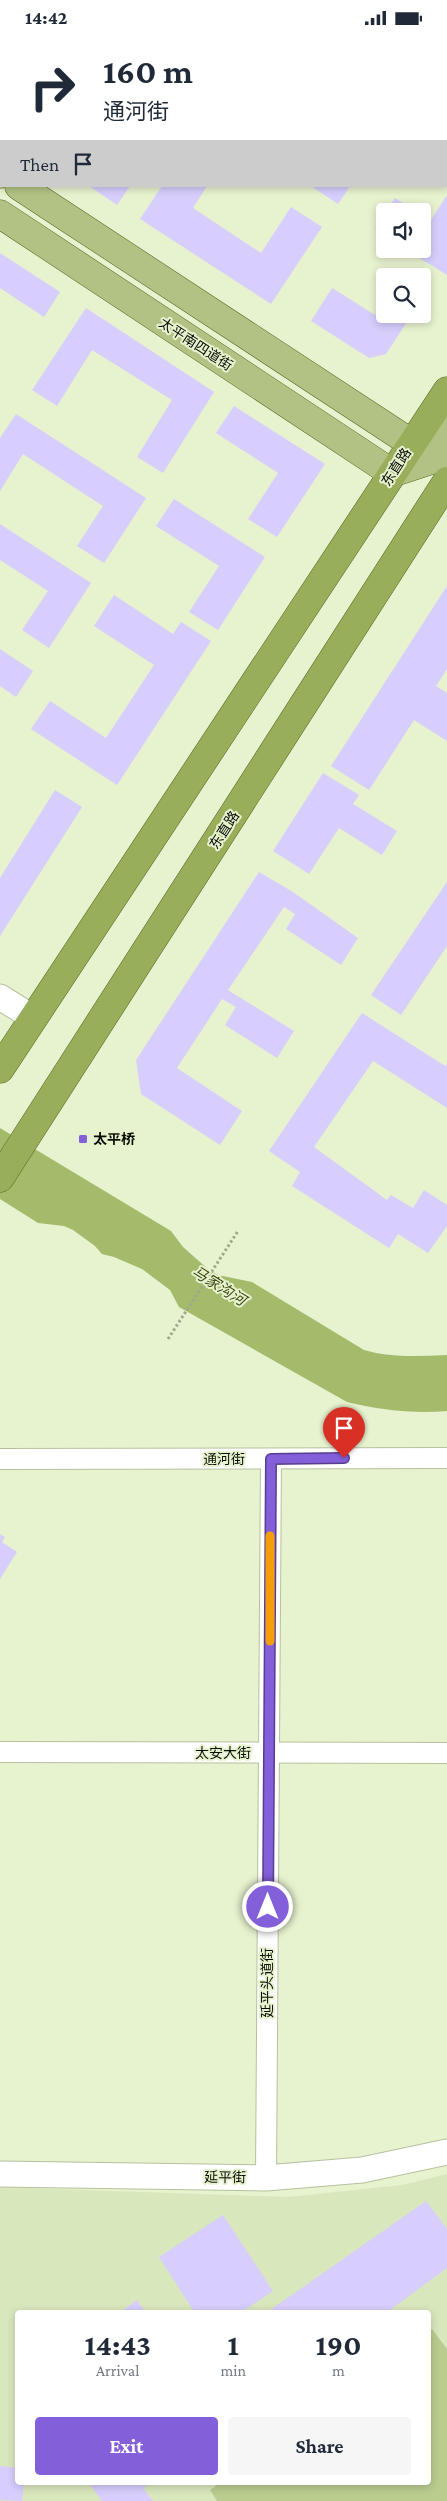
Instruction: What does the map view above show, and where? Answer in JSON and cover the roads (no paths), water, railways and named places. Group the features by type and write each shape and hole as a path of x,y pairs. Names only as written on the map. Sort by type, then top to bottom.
{"highway":[{"name":"东直路","path":"0,1069 32,1017 447,391"},
{"name":"东直路","path":"0,1178 446,483"}],"main road":[{"path":"21,187 411,443 447,430"},
{"name":"太平南四道街","path":"0,215 392,473"},
{"path":"392,473 447,455"}],"street":[{"path":"0,997 32,1017"},
{"name":"通河街","path":"0,1459 447,1458"},
{"name":"延平头道街","path":"266,2178 271,1459"},
{"name":"太安大街","path":"0,1752 447,1753"},
{"name":"延平街","path":"0,2173 266,2178 362,2171 447,2152"}],"water":[{"name":"马家沟河","path":"0,1128 171,1231 183,1247 209,1270 218,1275 252,1282 364,1350 395,1355 447,1355 447,1411 397,1411 347,1402 179,1307 170,1290 142,1269 102,1254 95,1246 73,1230 64,1226 38,1223 0,1199"}],"place":[{"name":"太平桥","path":"83,1139"}]}
